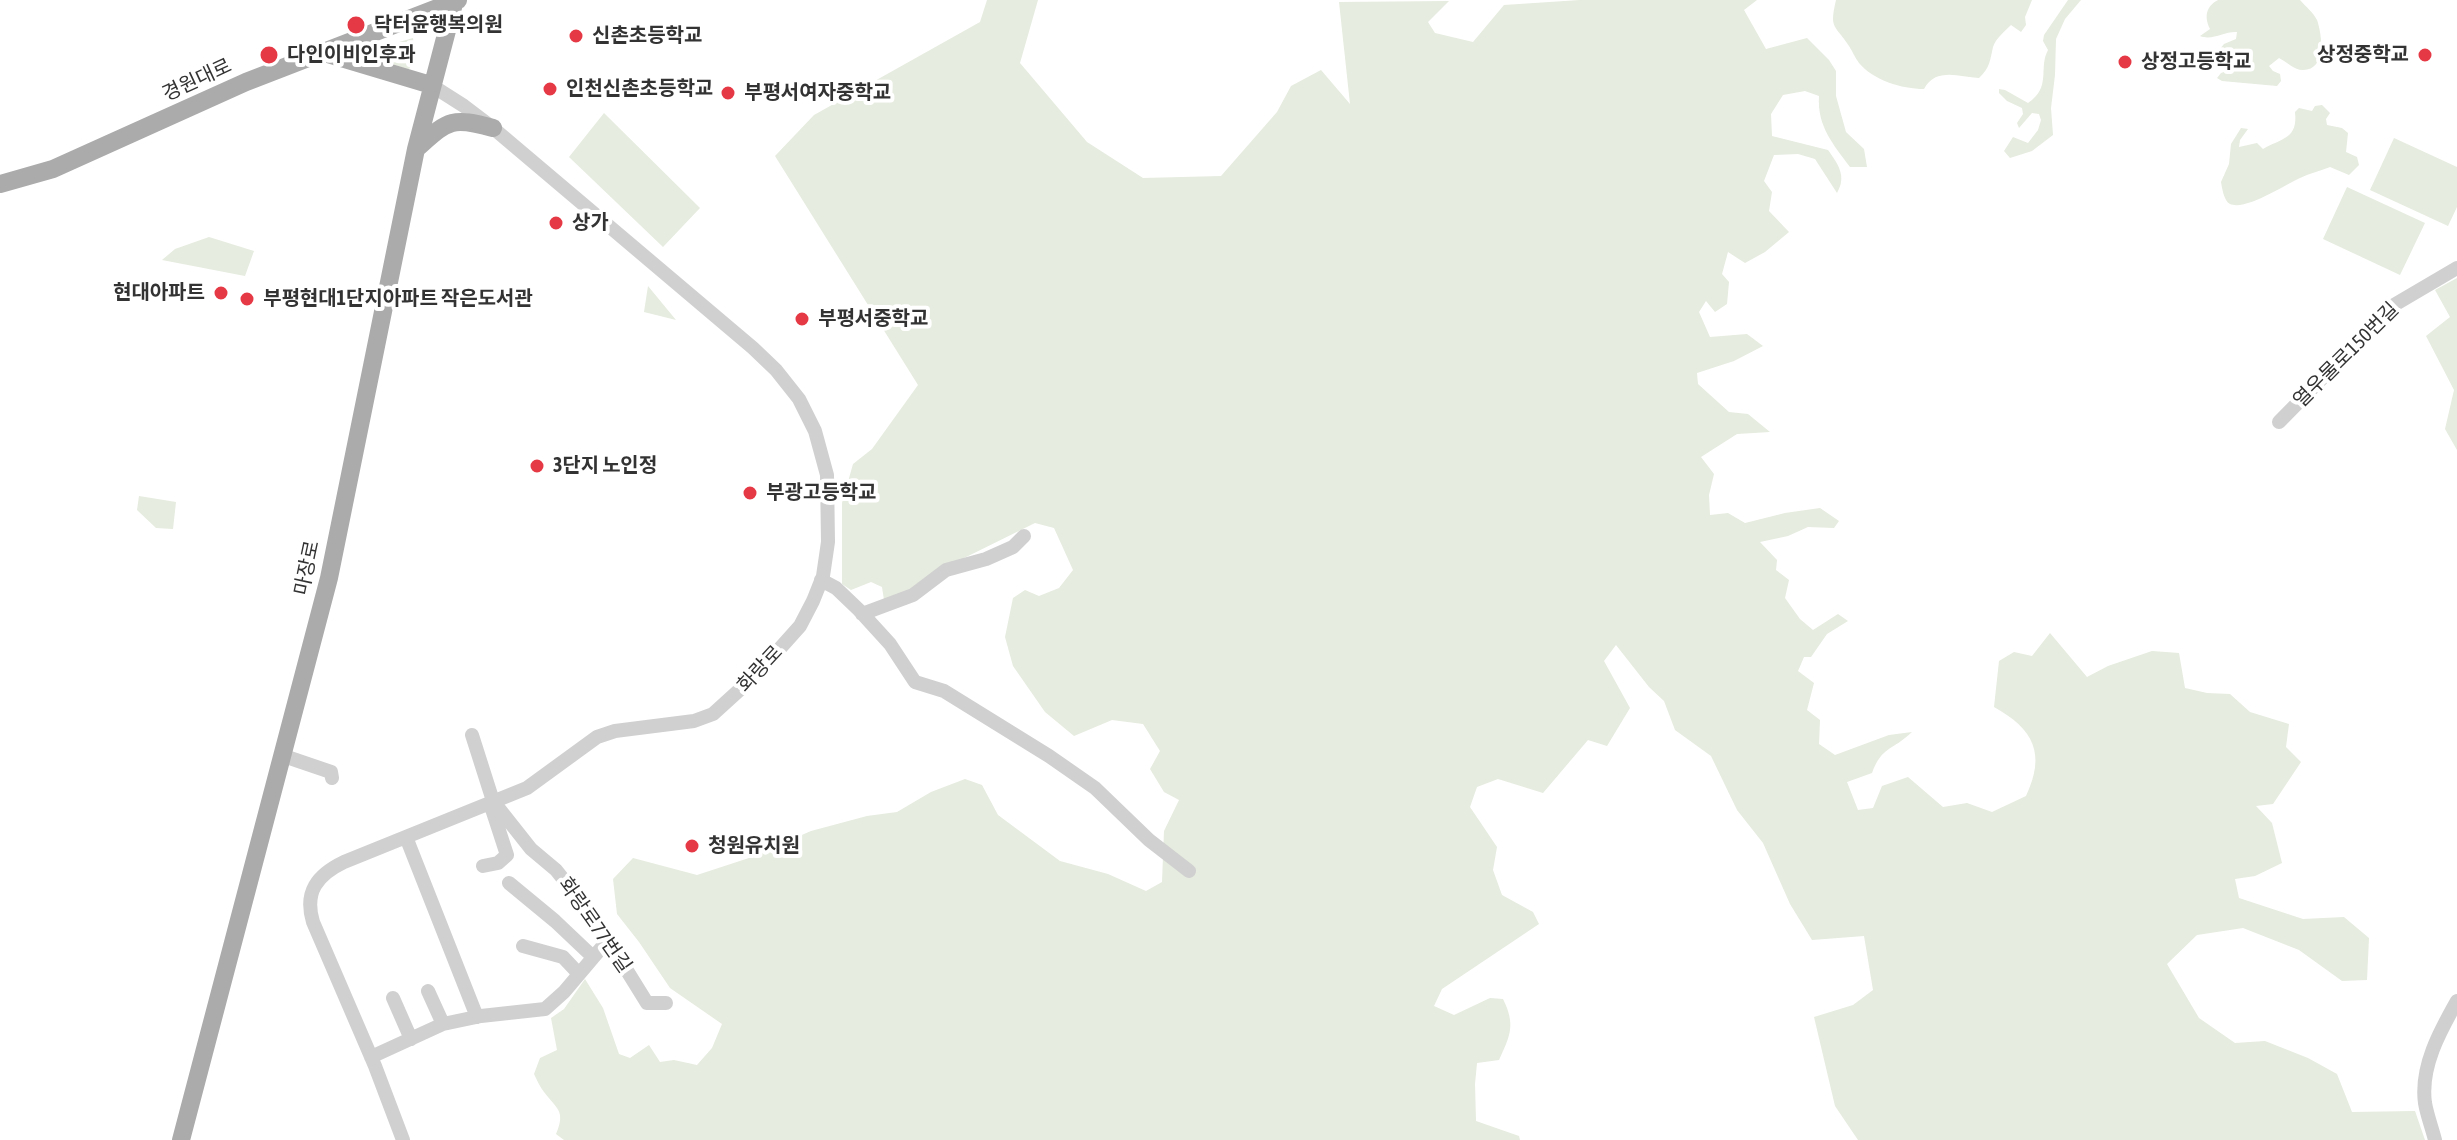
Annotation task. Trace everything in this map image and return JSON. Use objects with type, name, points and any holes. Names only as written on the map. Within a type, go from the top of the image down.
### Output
[{"type":"main road","points":[[400,23],[419,0]]},
{"type":"main road","name":"경원대로","points":[[0,184],[53,169],[246,82],[456,1]]},
{"type":"main road","name":"마장로","points":[[181,1140],[329,578],[416,149],[456,1]]},
{"type":"main road","points":[[324,53],[431,85]]},
{"type":"main road","points":[[416,149],[440,128],[452,122],[464,120],[493,128]]},
{"type":"street","name":"화랑로","points":[[403,1140],[313,922],[309,909],[310,897],[319,880],[333,867],[527,788],[597,737],[615,731],[694,721],[713,714],[757,674],[800,626],[821,580],[828,542],[827,475],[815,431],[799,399],[776,370],[493,128],[431,85]]},
{"type":"street","name":"열우물로150번길","points":[[2279,422],[2394,305],[2457,268]]},
{"type":"street","points":[[862,614],[913,595],[946,570],[986,559],[1013,547],[1024,536]]},
{"type":"street","points":[[821,580],[836,588],[890,644],[915,682],[944,691],[1061,764],[1095,788],[1149,840],[1189,871]]},
{"type":"street","points":[[472,735],[507,855],[498,863],[483,866]]},
{"type":"street","points":[[284,756],[331,772],[332,778]]},
{"type":"street","name":"화랑로77번길","points":[[493,801],[531,849],[556,870],[595,919],[647,1003],[666,1003]]},
{"type":"street","points":[[406,837],[477,1017]]},
{"type":"street","points":[[509,883],[593,957]]},
{"type":"street","points":[[371,1057],[443,1024],[545,1009],[564,992],[608,940]]},
{"type":"street","points":[[523,946],[563,957],[579,974]]},
{"type":"street","points":[[428,991],[443,1024]]},
{"type":"street","points":[[393,998],[411,1039]]},
{"type":"street","points":[[2435,1140],[2424,1101],[2428,1064],[2442,1027],[2457,1001]]},
{"type":"shaded area","points":[[987,0],[1038,0],[1020,63],[1087,142],[1143,178],[1221,176],[1277,112],[1291,86],[1321,70],[1350,104],[1339,2],[1449,1],[1428,22],[1435,33],[1473,42],[1504,5],[1580,0],[1757,0],[1744,10],[1766,49],[1807,38],[1836,71],[1836,96],[1846,132],[1864,149],[1867,167],[1850,167],[1832,142],[1823,126],[1819,96],[1805,91],[1783,95],[1771,114],[1772,136],[1828,150],[1840,170],[1840,187],[1837,193],[1815,159],[1798,154],[1774,155],[1764,181],[1772,192],[1769,211],[1789,232],[1765,252],[1745,263],[1728,252],[1722,274],[1729,282],[1727,304],[1715,312],[1706,301],[1699,312],[1710,337],[1747,334],[1763,346],[1734,361],[1697,373],[1698,384],[1729,412],[1748,414],[1770,432],[1737,434],[1701,457],[1714,474],[1709,495],[1710,515],[1728,513],[1745,523],[1820,508],[1839,521],[1834,528],[1808,527],[1788,536],[1760,542],[1777,560],[1776,570],[1789,580],[1785,598],[1800,619],[1813,630],[1838,614],[1848,621],[1827,634],[1811,657],[1804,657],[1798,671],[1814,683],[1807,710],[1820,720],[1819,744],[1835,755],[1889,735],[1912,732],[1884,753],[1872,773],[1847,782],[1858,810],[1873,808],[1882,786],[1908,777],[1943,807],[1967,803],[1992,812],[2026,796],[2032,781],[2035,755],[2027,734],[2019,724],[1994,707],[1999,661],[2014,652],[2032,656],[2050,633],[2087,677],[2108,666],[2152,651],[2179,653],[2185,688],[2230,694],[2250,712],[2289,724],[2286,747],[2301,762],[2273,804],[2256,806],[2272,823],[2282,863],[2255,876],[2235,879],[2239,898],[2303,919],[2344,917],[2369,938],[2367,980],[2342,981],[2299,950],[2243,928],[2197,935],[2167,964],[2199,1018],[2235,1043],[2265,1041],[2308,1058],[2337,1074],[2352,1112],[2415,1111],[2425,1140],[1858,1140],[1835,1106],[1814,1017],[1853,1005],[1873,990],[1864,936],[1812,940],[1790,904],[1763,843],[1737,810],[1711,756],[1675,730],[1664,701],[1616,645],[1604,661],[1630,708],[1607,746],[1588,740],[1543,793],[1498,779],[1477,787],[1470,807],[1497,847],[1493,870],[1502,895],[1533,912],[1539,924],[1442,989],[1434,1006],[1454,1015],[1490,998],[1503,999],[1509,1016],[1509,1037],[1499,1060],[1477,1063],[1476,1121],[1519,1136],[1520,1140],[564,1140],[556,1134],[559,1111],[534,1074],[540,1058],[557,1050],[551,1018],[564,1009],[585,979],[603,1008],[619,1054],[630,1058],[649,1045],[660,1062],[674,1060],[697,1065],[712,1048],[722,1024],[670,988],[617,914],[613,879],[633,858],[697,875],[749,858],[811,831],[867,816],[897,812],[931,792],[965,779],[982,785],[998,815],[1060,861],[1108,874],[1146,891],[1162,882],[1164,831],[1179,800],[1164,792],[1150,769],[1160,751],[1143,724],[1112,720],[1074,736],[1045,712],[1013,666],[1005,637],[1013,598],[1025,590],[1039,596],[1059,588],[1073,570],[1054,528],[1035,523],[956,562],[915,587],[884,600],[882,587],[871,582],[851,590],[842,584],[842,503],[853,464],[872,449],[918,385],[775,156],[814,115],[980,22]]},
{"type":"shaded area","points":[[1836,0],[2032,0],[2025,17],[2026,25],[2021,32],[2011,25],[2001,35],[1979,78],[1941,76],[1929,82],[1924,89],[1888,82],[1865,69],[1833,22]]},
{"type":"shaded area","points":[[2068,0],[2081,0],[2065,19],[2056,39],[2051,108],[2053,135],[2032,151],[2010,158],[2004,151],[2013,137],[2028,143],[2041,120],[2039,114],[2032,113],[2019,128],[2017,123],[2023,114],[2022,108],[2007,101],[1999,89],[2028,103],[2035,97],[2042,84],[2048,50],[2043,41],[2044,35]]},
{"type":"shaded area","points":[[2218,0],[2300,0],[2314,14],[2319,26],[2321,50],[2316,64],[2300,70],[2279,58],[2269,66],[2280,74],[2281,81],[2277,86],[2217,78],[2221,73],[2235,68],[2237,62],[2236,49],[2230,49],[2224,61],[2218,60],[2215,55],[2224,44],[2236,39],[2237,32],[2200,36],[2210,29],[2207,12]]},
{"type":"shaded area","points":[[413,38],[415,51],[409,70],[361,53]]},
{"type":"shaded area","points":[[2322,105],[2330,113],[2326,119],[2327,125],[2342,128],[2348,133],[2346,152],[2357,157],[2359,165],[2349,175],[2330,167],[2246,204],[2230,204],[2221,182],[2229,164],[2231,144],[2241,128],[2248,129],[2239,147],[2257,143],[2263,149],[2291,133],[2295,112],[2299,108],[2312,111],[2315,106]]},
{"type":"shaded area","points":[[604,113],[700,208],[663,247],[569,157]]},
{"type":"shaded area","points":[[2394,138],[2457,167],[2457,207],[2448,226],[2370,190]]},
{"type":"shaded area","points":[[2347,187],[2425,223],[2400,275],[2323,239]]},
{"type":"shaded area","points":[[209,237],[254,251],[245,276],[162,260],[175,249]]},
{"type":"shaded area","points":[[2457,278],[2457,450],[2445,429],[2454,390],[2426,336],[2450,317],[2435,290]]},
{"type":"shaded area","points":[[648,286],[676,320],[644,312]]},
{"type":"shaded area","points":[[139,496],[176,502],[173,529],[156,528],[137,510]]},
{"type":"place","name":"닥터윤행복의원","points":[[356,25]]},
{"type":"place","name":"신촌초등학교","points":[[576,36]]},
{"type":"place","name":"다인이비인후과","points":[[269,55]]},
{"type":"place","name":"상정중학교","points":[[2425,55]]},
{"type":"place","name":"상정고등학교","points":[[2125,62]]},
{"type":"place","name":"인천신촌초등학교","points":[[550,89]]},
{"type":"place","name":"부평서여자중학교","points":[[728,93]]},
{"type":"place","name":"상가","points":[[556,223]]},
{"type":"place","name":"현대아파트","points":[[221,293]]},
{"type":"place","name":"부평현대1단지아파트 작은도서관","points":[[247,299]]},
{"type":"place","name":"부평서중학교","points":[[802,319]]},
{"type":"place","name":"3단지 노인정","points":[[537,466]]},
{"type":"place","name":"부광고등학교","points":[[750,493]]},
{"type":"place","name":"청원유치원","points":[[692,846]]}]
